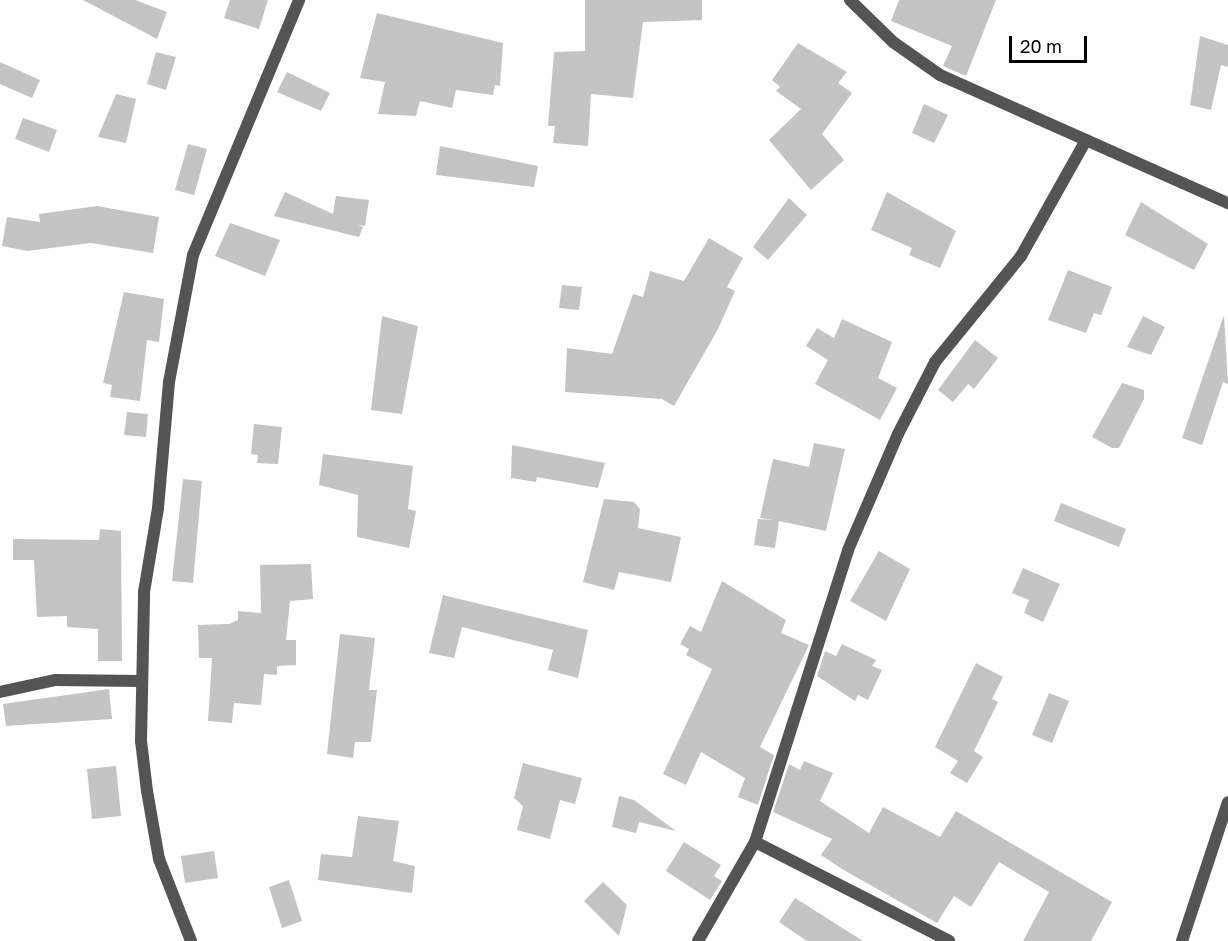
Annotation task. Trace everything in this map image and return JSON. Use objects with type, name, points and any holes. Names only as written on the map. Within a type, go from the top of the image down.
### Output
[{"type":"street","points":[[191,941],[159,859],[141,741],[140,681],[144,592],[158,508],[169,382],[193,255],[299,0]]},
{"type":"street","points":[[850,0],[893,42],[940,75],[1228,203]]},
{"type":"street","points":[[698,941],[755,842],[848,550],[898,434],[935,362],[1021,256],[1086,140]]},
{"type":"street","points":[[0,692],[55,680],[140,681]]},
{"type":"street","points":[[1182,941],[1228,802]]},
{"type":"street","points":[[755,842],[949,941]]},
{"type":"building","points":[[83,0],[135,0],[167,12],[157,39]]},
{"type":"building","points":[[230,0],[268,0],[259,29],[224,18]]},
{"type":"building","points":[[585,0],[702,0],[702,20],[643,22],[633,98],[591,94],[588,146],[553,143],[555,126],[548,126],[554,52],[585,51]]},
{"type":"building","points":[[899,0],[996,0],[966,76],[943,66],[952,46],[891,21]]},
{"type":"building","points":[[377,13],[503,43],[500,86],[495,85],[493,95],[456,90],[452,108],[420,101],[416,116],[378,114],[385,82],[360,78]]},
{"type":"building","points":[[1200,36],[1228,45],[1228,67],[1221,65],[1211,110],[1190,105]]},
{"type":"building","points":[[798,43],[847,72],[838,83],[852,93],[822,134],[844,160],[811,190],[769,140],[801,109],[776,91],[780,87],[772,80]]},
{"type":"building","points":[[156,52],[176,57],[166,90],[147,84]]},
{"type":"building","points":[[0,62],[40,80],[32,98],[0,84]]},
{"type":"building","points":[[287,72],[330,93],[321,111],[277,92]]},
{"type":"building","points":[[116,94],[136,99],[126,143],[98,137]]},
{"type":"building","points":[[924,104],[948,115],[934,143],[912,133]]},
{"type":"building","points":[[23,118],[57,130],[49,152],[15,139]]},
{"type":"building","points":[[188,144],[207,149],[194,195],[175,190]]},
{"type":"building","points":[[440,146],[538,166],[534,187],[436,175]]},
{"type":"building","points":[[285,192],[333,214],[336,196],[369,200],[365,226],[358,225],[363,227],[359,237],[274,216]]},
{"type":"building","points":[[887,192],[956,231],[940,268],[909,255],[912,248],[871,230]]},
{"type":"building","points":[[789,198],[807,215],[768,260],[753,247]]},
{"type":"building","points":[[1141,202],[1208,244],[1194,270],[1125,235]]},
{"type":"building","points":[[97,206],[159,217],[153,253],[91,243],[27,251],[2,246],[7,217],[40,222],[39,214]]},
{"type":"building","points":[[230,223],[280,240],[265,276],[215,256]]},
{"type":"building","points":[[709,238],[743,258],[727,287],[735,291],[718,329],[674,406],[662,399],[565,392],[567,348],[612,354],[633,294],[643,297],[650,271],[684,281]]},
{"type":"building","points":[[1068,270],[1112,287],[1101,315],[1094,313],[1086,333],[1048,320]]},
{"type":"building","points":[[562,285],[582,287],[579,310],[559,308]]},
{"type":"building","points":[[124,292],[164,299],[159,342],[147,340],[140,401],[110,397],[112,385],[103,383]]},
{"type":"building","points":[[1224,315],[1228,384],[1223,382],[1202,445],[1182,438]]},
{"type":"building","points":[[382,316],[418,326],[402,414],[371,410]]},
{"type":"building","points":[[1143,316],[1165,327],[1151,355],[1127,347]]},
{"type":"building","points":[[842,319],[892,342],[878,378],[897,388],[880,420],[815,384],[828,360],[806,346],[817,328],[834,338]]},
{"type":"building","points":[[975,340],[998,358],[974,389],[968,384],[953,402],[938,390]]},
{"type":"building","points":[[1122,383],[1144,390],[1144,399],[1119,448],[1112,448],[1092,437]]},
{"type":"building","points":[[127,412],[148,414],[146,437],[124,435]]},
{"type":"building","points":[[254,424],[282,427],[278,464],[257,463],[258,455],[251,454]]},
{"type":"building","points":[[814,443],[845,449],[826,531],[779,521],[775,548],[754,545],[758,519],[774,520],[760,518],[773,459],[809,467]]},
{"type":"building","points":[[512,445],[605,463],[598,488],[537,477],[536,482],[511,478]]},
{"type":"building","points":[[323,454],[413,466],[408,509],[416,511],[409,548],[357,537],[358,495],[319,485]]},
{"type":"building","points":[[183,479],[202,481],[193,583],[172,581]]},
{"type":"building","points":[[604,499],[634,502],[640,509],[638,528],[681,537],[671,582],[619,572],[614,590],[583,582]]},
{"type":"building","points":[[1061,503],[1126,529],[1119,547],[1054,521]]},
{"type":"building","points":[[100,529],[121,531],[122,661],[98,661],[98,629],[67,627],[67,616],[37,617],[34,560],[13,560],[13,539],[99,540]]},
{"type":"building","points":[[879,551],[910,569],[886,621],[850,601]]},
{"type":"building","points":[[311,564],[313,599],[290,601],[286,640],[296,640],[296,665],[277,666],[277,675],[264,674],[261,705],[234,703],[232,723],[208,721],[212,658],[199,658],[198,625],[229,624],[238,620],[238,611],[261,613],[260,565]]},
{"type":"building","points":[[1023,568],[1060,584],[1043,622],[1024,613],[1029,600],[1012,593]]},
{"type":"building","points":[[722,581],[786,620],[781,633],[809,645],[760,747],[774,755],[758,805],[738,797],[745,778],[701,752],[686,785],[663,774],[712,669],[686,655],[689,649],[680,644],[690,626],[701,632]]},
{"type":"building","points":[[443,595],[588,630],[578,678],[548,670],[553,650],[462,627],[454,658],[429,653]]},
{"type":"building","points":[[340,634],[375,638],[369,690],[377,690],[371,742],[355,742],[353,758],[327,754]]},
{"type":"building","points":[[842,644],[876,660],[872,666],[882,670],[868,700],[858,695],[855,701],[817,676],[825,651],[836,656]]},
{"type":"building","points":[[976,663],[1003,677],[992,699],[998,702],[974,751],[983,757],[967,783],[950,773],[958,761],[935,747]]},
{"type":"building","points":[[109,689],[112,719],[6,726],[3,704]]},
{"type":"building","points":[[1049,693],[1069,701],[1052,743],[1032,735]]},
{"type":"building","points":[[804,761],[833,773],[820,801],[869,833],[883,807],[940,837],[956,811],[1112,902],[1091,941],[1023,941],[1049,892],[999,862],[971,907],[954,896],[937,923],[842,869],[821,855],[832,839],[773,812],[789,764],[800,770]]},
{"type":"building","points":[[523,763],[582,778],[575,804],[560,800],[550,839],[517,830],[523,806],[514,798]]},
{"type":"building","points":[[116,766],[121,816],[92,819],[87,769]]},
{"type":"building","points":[[619,796],[634,800],[676,831],[639,822],[636,833],[612,827]]},
{"type":"building","points":[[358,816],[399,821],[393,861],[415,866],[412,893],[318,880],[321,854],[352,857]]},
{"type":"building","points":[[684,842],[721,865],[714,876],[722,881],[710,900],[666,871]]},
{"type":"building","points":[[214,851],[218,878],[185,883],[181,856]]},
{"type":"building","points":[[289,880],[302,921],[282,928],[269,887]]},
{"type":"building","points":[[603,882],[627,905],[619,936],[584,901]]},
{"type":"building","points":[[795,898],[863,941],[807,941],[779,922]]}]
